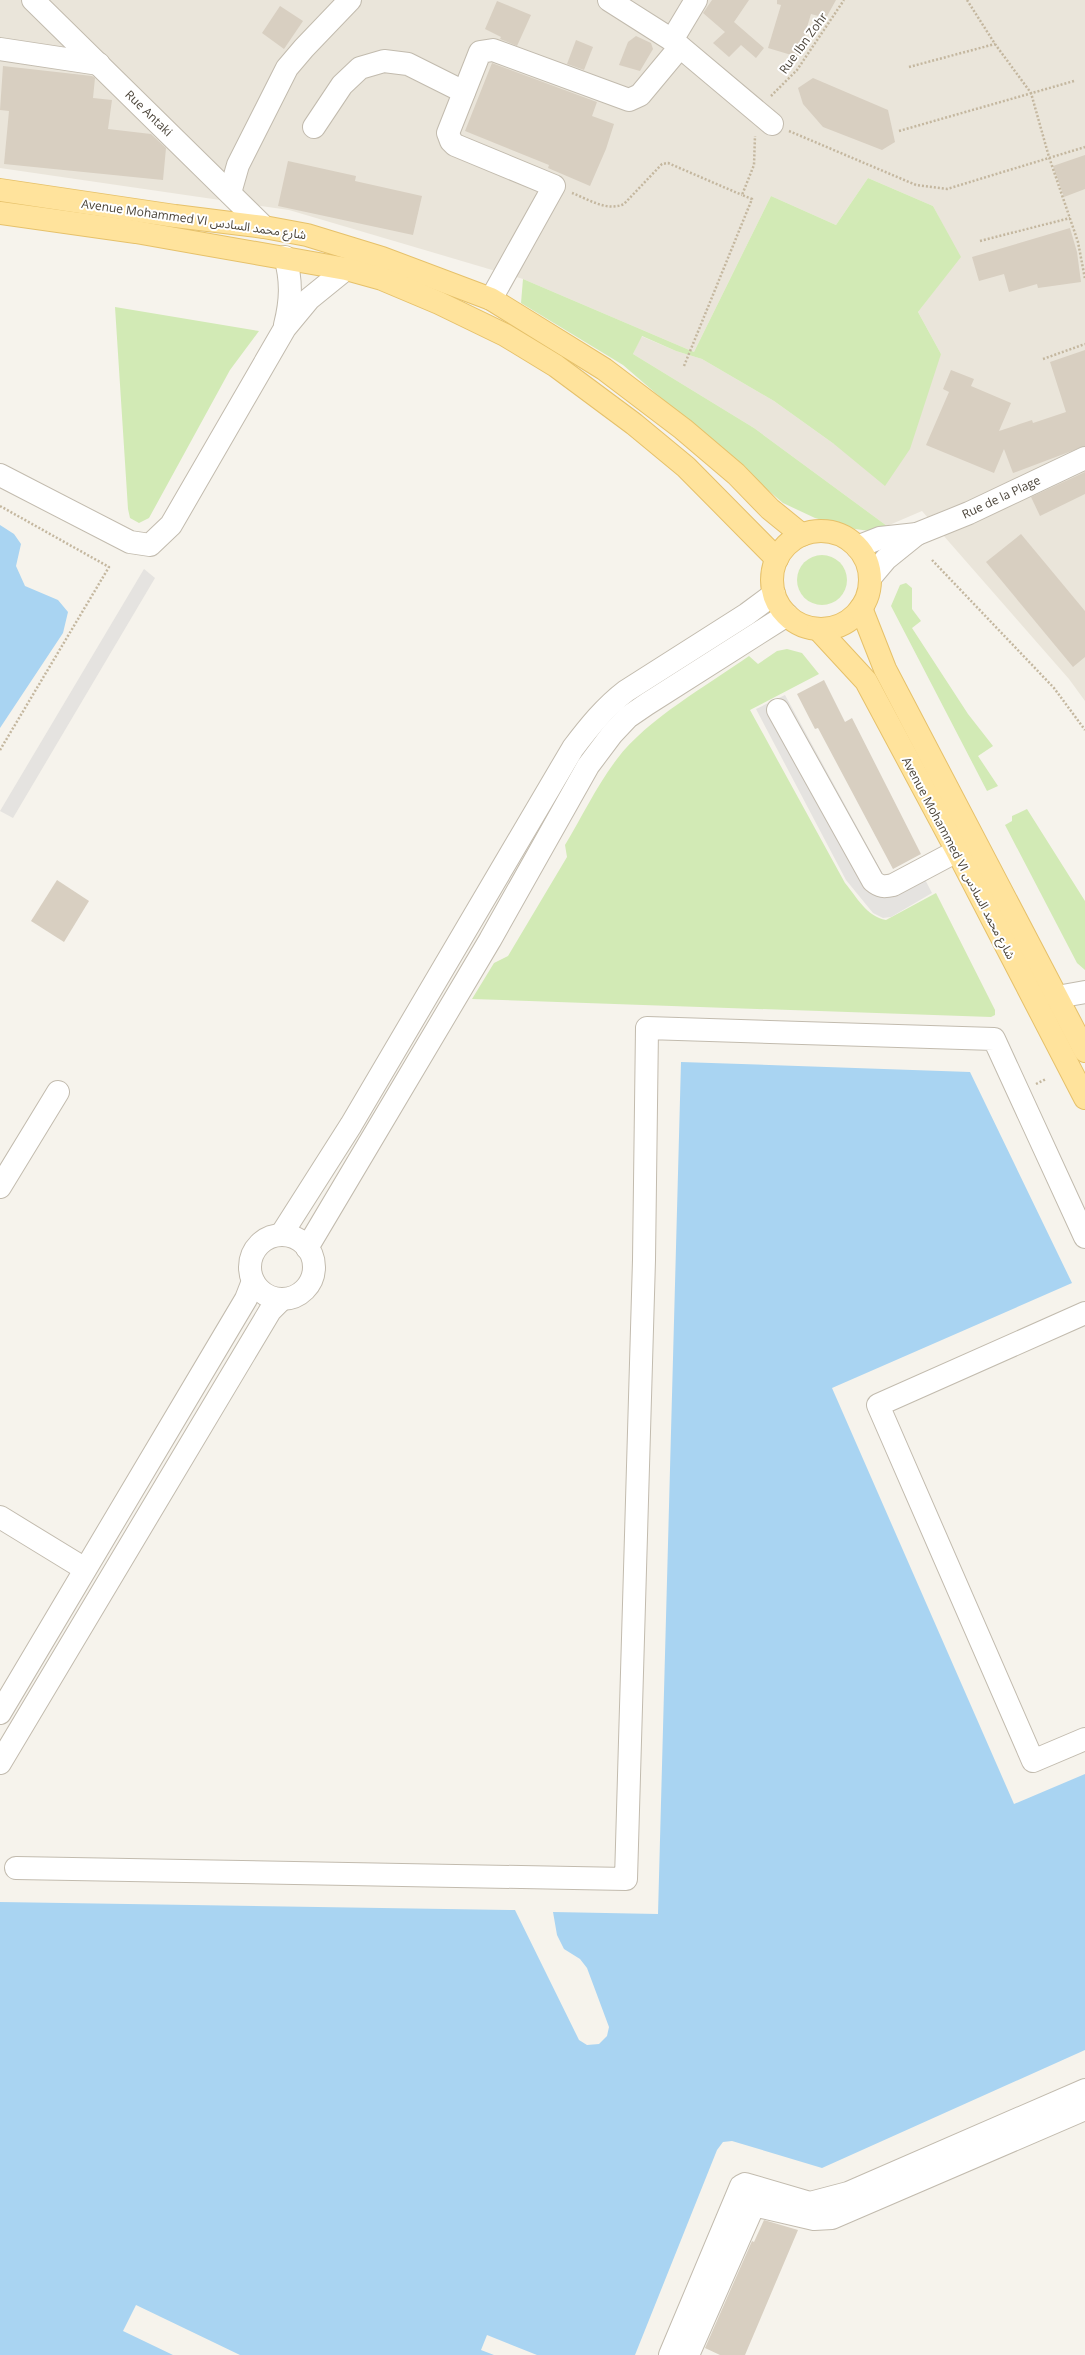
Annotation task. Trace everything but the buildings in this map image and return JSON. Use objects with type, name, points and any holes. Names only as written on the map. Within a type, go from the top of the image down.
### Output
[{"type":"main road","name":"Avenue Mohammed VI شارع محمد السادس","points":[[0,190],[176,216],[264,227],[334,242],[382,258],[490,299],[604,369],[683,429],[736,474],[770,509],[802,535]]},
{"type":"main road","name":"Avenue Mohammed VI شارع محمد السادس","points":[[0,213],[136,232],[285,257],[382,279],[439,303],[505,335],[556,366],[634,424],[686,467],[777,559]]},
{"type":"main road","points":[[822,531],[832,532],[850,540],[857,547],[866,561],[870,578],[869,589],[861,608],[854,616],[838,626],[818,629],[801,625],[787,615],[774,594],[772,576],[777,559],[787,544],[802,535],[822,531]]},
{"type":"main road","name":"Avenue Mohammed VI شارع محمد السادس","points":[[861,608],[885,669],[1084,1046]]},
{"type":"main road","name":"Avenue Mohammed VI شارع محمد السادس","points":[[818,629],[866,681],[957,851],[1085,1098]]},
{"type":"street","points":[[230,193],[238,165],[287,68],[350,0]]},
{"type":"street","points":[[609,0],[676,43],[765,117]]},
{"type":"street","points":[[490,299],[554,186],[455,145],[451,141],[448,133],[480,52],[488,50],[622,98],[635,98],[676,43],[696,0]]},
{"type":"street","name":"Rue Antaki","points":[[40,3],[99,64],[264,227]]},
{"type":"street","points":[[0,49],[99,64]]},
{"type":"street","points":[[314,127],[342,85],[360,68],[384,61],[408,64],[464,92]]},
{"type":"street","points":[[285,257],[291,277],[291,295],[285,328]]},
{"type":"street","points":[[0,476],[130,542],[150,545],[171,524],[285,328],[309,299],[346,270]]},
{"type":"street","name":"Rue de la Plage","points":[[917,534],[968,513],[1085,458]]},
{"type":"street","points":[[857,547],[880,538],[917,534]]},
{"type":"street","points":[[870,578],[886,559],[917,534]]},
{"type":"street","points":[[281,1235],[351,1125],[573,748],[587,729],[611,702],[626,691],[747,614],[774,594]]},
{"type":"street","points":[[307,1248],[490,940],[588,766],[599,750],[628,717],[646,704],[787,615]]},
{"type":"street","points":[[778,710],[873,881],[878,885],[882,887],[893,885],[957,851]]},
{"type":"street","points":[[1057,997],[1085,992]]},
{"type":"street","points":[[16,1868],[626,1879],[644,1260],[648,1028],[994,1039],[1085,1237]]},
{"type":"street","points":[[0,1187],[58,1092]]},
{"type":"street","points":[[0,1713],[246,1299],[253,1281],[250,1263],[253,1254],[264,1240],[281,1235],[299,1240],[307,1248],[313,1262],[311,1280],[299,1294],[282,1299],[270,1311],[0,1763]]},
{"type":"street","points":[[253,1281],[265,1294],[282,1299]]},
{"type":"street","points":[[1085,1314],[878,1405],[1032,1761],[1085,1739]]},
{"type":"street","points":[[0,1517],[85,1569]]},
{"type":"street","points":[[750,2196],[810,2203],[831,2199],[1085,2090]]},
{"type":"street","points":[[750,2196],[814,2219],[832,2218],[1085,2110]]},
{"type":"street","points":[[670,2355],[750,2196]]},
{"type":"street","points":[[688,2355],[750,2196]]},
{"type":"path","name":"Rue Ibn Zohr","points":[[765,117],[844,0]]},
{"type":"path","points":[[967,0],[995,44],[1031,93],[1049,157],[1078,242],[1085,279]]},
{"type":"path","points":[[909,67],[995,44]]},
{"type":"path","points":[[899,131],[1074,81]]},
{"type":"path","points":[[742,195],[754,165],[765,117],[916,185],[930,188],[946,189],[1085,147]]},
{"type":"path","points":[[554,186],[607,207],[617,207],[624,204],[662,164],[668,163],[752,199],[684,366]]},
{"type":"path","points":[[980,241],[1070,218]]},
{"type":"path","points":[[1043,359],[1085,344]]},
{"type":"path","points":[[0,506],[109,567],[0,750]]},
{"type":"path","points":[[932,560],[1054,688],[1085,730]]},
{"type":"shaded area","points":[[0,0],[1085,0],[1085,701],[1069,679],[922,511],[887,526],[754,428],[633,354],[641,336],[676,351],[702,359],[774,401],[834,444],[941,354],[918,312],[960,257],[933,206],[868,178],[836,225],[771,196],[694,352],[523,279],[289,210],[0,168]]},
{"type":"shaded area","points":[[144,569],[155,578],[13,818],[0,811]]},
{"type":"shaded area","points":[[785,695],[885,878],[916,862],[932,893],[891,917],[883,918],[873,913],[846,880],[756,709]]},
{"type":"green space","points":[[868,178],[933,206],[961,257],[918,312],[941,354],[910,449],[885,486],[834,444],[774,401],[702,359],[676,351],[642,336],[633,354],[754,428],[887,526],[870,531],[855,529],[815,518],[783,503],[623,365],[521,303],[523,279],[694,352],[771,196],[836,225]]},
{"type":"green space","points":[[115,307],[259,331],[230,370],[149,518],[139,523],[130,518],[128,509]]},
{"type":"green space","points":[[822,555],[832,557],[840,562],[845,570],[847,580],[845,590],[840,598],[832,603],[822,605],[812,603],[804,598],[799,590],[797,580],[799,570],[804,562],[812,557]]},
{"type":"green space","points":[[906,583],[912,588],[912,609],[921,621],[912,628],[968,714],[993,746],[978,756],[998,786],[987,791],[891,606],[900,585]]},
{"type":"green space","points":[[787,649],[802,653],[819,674],[750,710],[845,883],[858,900],[873,915],[886,920],[936,893],[995,1010],[995,1015],[991,1017],[472,999],[494,963],[508,956],[567,857],[565,845],[590,801],[617,759],[630,744],[661,716],[749,656],[758,664],[777,651]]},
{"type":"green space","points":[[1027,809],[1085,901],[1085,970],[1077,963],[1005,825],[1012,821],[1012,816]]},
{"type":"water","points":[[0,525],[14,534],[21,544],[16,566],[25,586],[58,600],[68,612],[63,633],[0,728]]},
{"type":"water","points":[[681,1062],[970,1072],[1072,1283],[832,1388],[1014,1804],[1085,1774],[1085,2050],[822,2168],[732,2141],[723,2142],[717,2150],[635,2355],[537,2355],[487,2335],[481,2350],[494,2355],[240,2355],[136,2305],[123,2331],[173,2355],[0,2355],[0,1902],[515,1910],[579,2040],[587,2045],[599,2044],[607,2036],[609,2027],[587,1968],[580,1959],[564,1949],[557,1935],[553,1912],[658,1914]]}]
